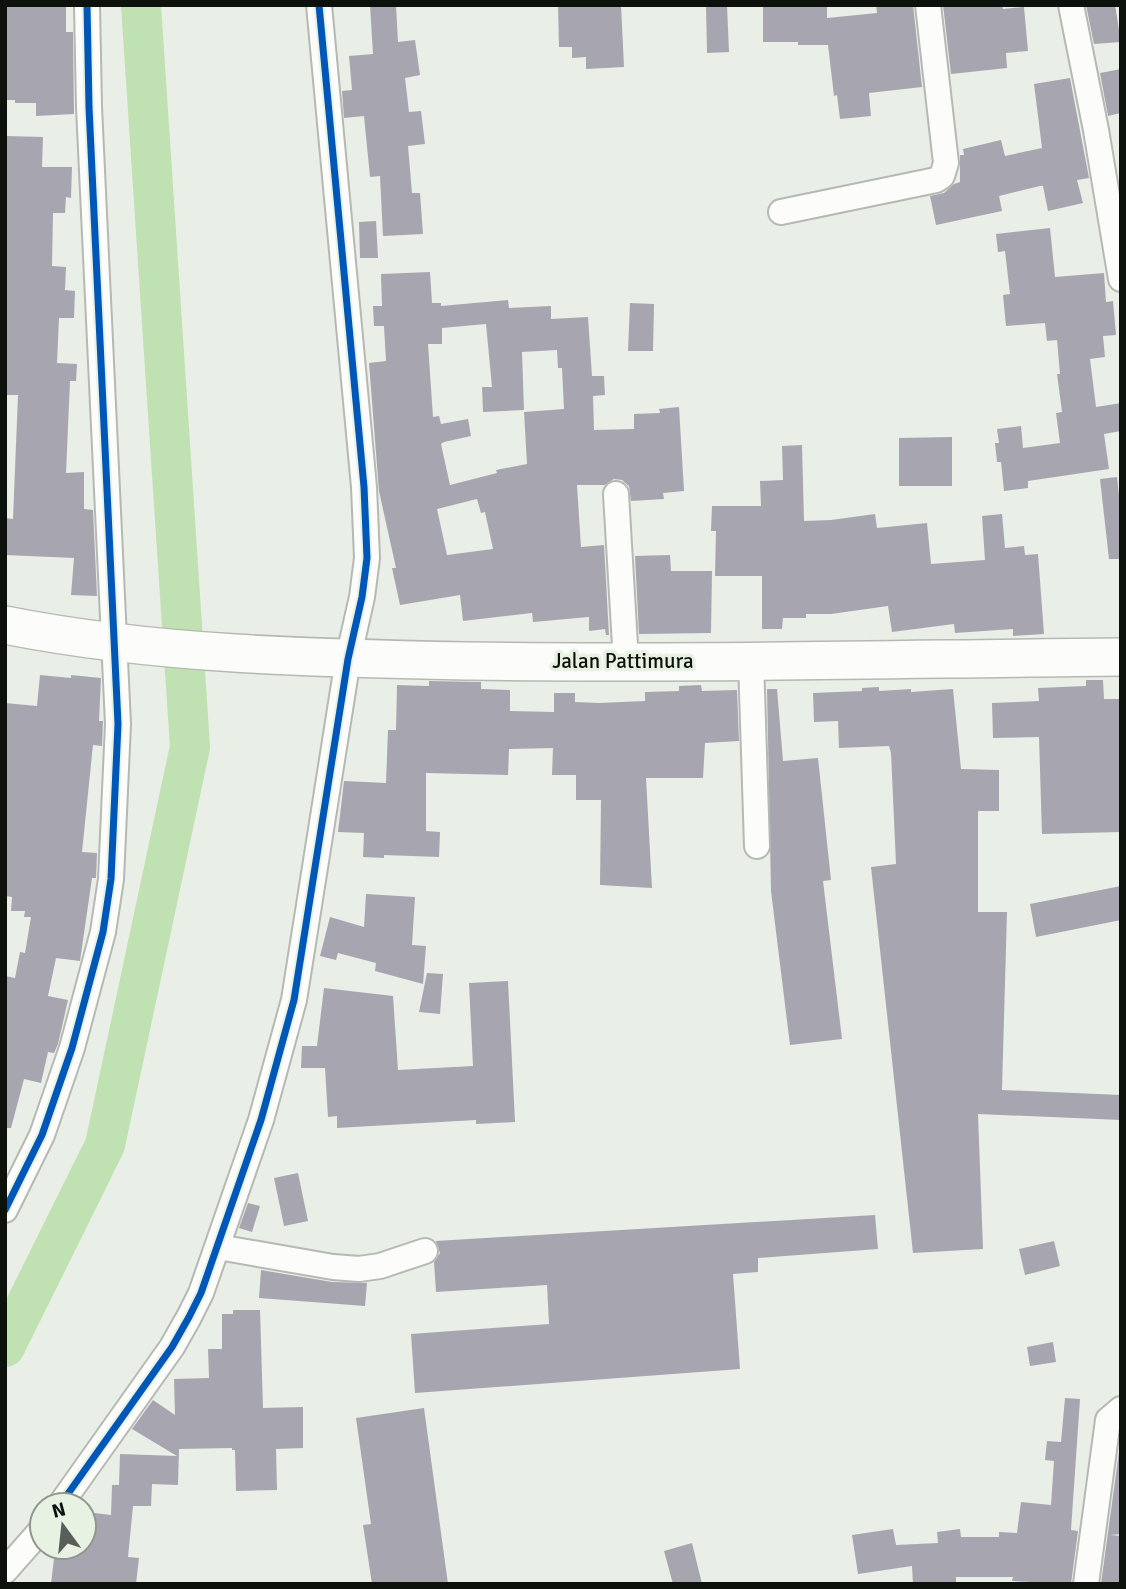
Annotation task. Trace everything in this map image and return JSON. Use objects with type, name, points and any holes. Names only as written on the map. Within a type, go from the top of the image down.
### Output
[{"type":"highway","name":"Jalan Pattimura","points":[[5,625],[120,643],[348,659],[626,662],[1121,657]]},
{"type":"street","points":[[5,1210],[42,1135],[72,1048],[103,932],[111,879],[116,804],[120,643],[89,107],[87,5]]},
{"type":"street","points":[[70,1491],[172,1347],[201,1293],[261,1120],[294,1000],[348,659],[362,597],[367,558],[367,523],[318,5]]},
{"type":"street","points":[[781,212],[936,180],[943,176],[946,163],[928,5]]},
{"type":"street","points":[[1071,5],[1096,130],[1121,279]]},
{"type":"street","points":[[616,494],[626,662]]},
{"type":"street","points":[[751,661],[757,846]]},
{"type":"street","points":[[218,1247],[359,1269],[380,1266],[425,1251]]},
{"type":"street","points":[[1086,1584],[1108,1420],[1121,1409]]},
{"type":"street","points":[[5,1571],[28,1545]]},
{"type":"building","points":[[66,5],[66,32],[73,32],[74,114],[36,116],[36,103],[5,100],[5,6]]},
{"type":"building","points":[[370,5],[396,5],[398,42],[415,40],[420,75],[405,78],[409,112],[421,111],[425,144],[408,146],[412,193],[420,193],[423,234],[383,236],[380,176],[370,177],[364,116],[344,118],[342,91],[352,90],[349,56],[373,54]]},
{"type":"building","points":[[558,5],[621,5],[624,67],[586,69],[586,57],[572,58],[572,47],[559,47]]},
{"type":"building","points":[[706,5],[727,5],[729,52],[707,53]]},
{"type":"building","points":[[763,5],[827,5],[827,18],[877,13],[876,5],[913,5],[922,87],[869,93],[871,116],[840,119],[837,95],[834,96],[828,45],[763,42]]},
{"type":"building","points":[[943,5],[1002,5],[1003,9],[1024,7],[1028,51],[1006,53],[1007,68],[951,74]]},
{"type":"building","points":[[1086,5],[1115,5],[1121,42],[1094,44]]},
{"type":"building","points":[[1121,69],[1121,113],[1108,116],[1100,73]]},
{"type":"building","points":[[1070,78],[1089,178],[1077,180],[1083,203],[1048,211],[1043,186],[1040,186],[999,196],[1002,211],[936,225],[930,196],[944,193],[960,182],[960,155],[964,155],[963,149],[1001,140],[1005,156],[1042,148],[1034,84]]},
{"type":"building","points":[[5,136],[43,137],[42,167],[72,167],[71,198],[66,197],[65,213],[53,213],[52,266],[66,267],[65,290],[75,291],[74,318],[59,318],[57,363],[77,364],[76,381],[70,381],[66,473],[84,472],[84,509],[93,510],[97,596],[71,595],[74,558],[5,555],[5,518],[13,519],[18,395],[5,395]]},
{"type":"building","points":[[376,221],[378,258],[360,258],[359,222]]},
{"type":"building","points":[[1050,228],[1055,277],[1104,273],[1106,302],[1113,301],[1116,335],[1103,336],[1105,357],[1090,359],[1096,407],[1121,403],[1121,431],[1104,434],[1109,469],[1028,481],[1028,488],[1004,491],[1001,462],[997,462],[997,429],[1021,426],[1023,448],[1060,443],[1056,413],[1062,412],[1057,374],[1060,374],[1057,340],[1047,341],[1045,323],[1006,326],[1003,295],[1010,294],[1005,251],[998,252],[996,234]]},
{"type":"building","points":[[430,272],[432,303],[441,303],[441,306],[508,300],[509,308],[551,306],[551,319],[588,317],[592,376],[604,376],[605,395],[593,396],[594,430],[634,429],[634,414],[660,413],[659,409],[679,407],[684,491],[663,493],[664,499],[631,501],[629,486],[622,480],[614,479],[605,485],[577,485],[581,547],[604,545],[609,635],[606,635],[605,629],[589,631],[589,617],[533,622],[532,613],[463,621],[460,595],[400,605],[392,568],[396,568],[379,491],[369,363],[386,361],[384,326],[374,326],[373,306],[382,306],[381,274]],"holes":[[[486,324],[492,387],[482,387],[483,412],[524,410],[522,352],[557,350],[558,368],[562,368],[564,409],[524,412],[527,464],[496,470],[497,473],[450,485],[441,444],[471,436],[468,419],[441,424],[439,416],[433,417],[428,344],[442,344],[442,328]],[[477,499],[481,513],[485,512],[493,549],[447,555],[437,509]]]},
{"type":"building","points":[[630,303],[654,304],[653,351],[628,351]]},
{"type":"building","points":[[952,437],[952,486],[899,486],[899,438]]},
{"type":"building","points":[[802,445],[804,521],[875,514],[877,528],[927,523],[931,564],[985,560],[982,516],[1002,514],[1005,548],[1024,546],[1025,555],[1038,554],[1044,634],[1013,636],[1013,629],[955,633],[954,624],[892,632],[888,606],[831,614],[806,614],[806,618],[783,618],[782,629],[762,629],[762,576],[715,576],[716,531],[711,531],[712,506],[761,506],[760,481],[783,480],[782,446]]},
{"type":"building","points":[[1117,477],[1121,513],[1121,559],[1109,559],[1100,479]]},
{"type":"building","points":[[670,555],[671,571],[712,571],[711,633],[639,634],[635,556]]},
{"type":"building","points":[[40,675],[101,678],[99,721],[103,721],[102,746],[93,745],[82,852],[97,853],[96,878],[92,878],[80,961],[56,958],[48,996],[68,1000],[58,1044],[54,1053],[48,1052],[41,1083],[24,1079],[11,1128],[5,1128],[5,976],[15,978],[20,952],[25,953],[31,917],[24,917],[25,911],[11,911],[12,897],[5,896],[5,703],[37,706]]},
{"type":"building","points":[[1086,680],[1103,680],[1104,699],[1121,699],[1121,832],[1042,834],[1039,737],[993,738],[992,703],[1039,701],[1038,688],[1086,686]]},
{"type":"building","points":[[429,681],[481,682],[481,689],[510,690],[510,711],[554,712],[554,693],[575,693],[575,702],[599,703],[645,701],[645,692],[679,691],[679,686],[701,685],[702,691],[737,690],[739,741],[705,743],[703,778],[646,778],[652,888],[600,885],[601,800],[576,800],[576,775],[552,775],[553,748],[509,749],[508,775],[426,773],[426,831],[440,832],[439,857],[363,857],[364,833],[338,832],[344,781],[386,783],[388,730],[396,730],[397,685],[429,686]]},
{"type":"building","points":[[879,687],[879,691],[911,689],[911,692],[953,689],[961,769],[999,770],[999,811],[978,811],[978,912],[1007,912],[1002,1090],[1121,1095],[1121,1120],[978,1114],[983,1249],[913,1253],[871,867],[896,864],[891,753],[889,746],[839,748],[838,721],[814,722],[813,693],[862,691],[862,688]]},
{"type":"building","points":[[767,689],[777,689],[783,761],[818,758],[831,880],[823,881],[842,1039],[790,1045],[771,891]]},
{"type":"building","points":[[1121,886],[1121,920],[1036,937],[1030,904]]},
{"type":"building","points":[[366,894],[415,897],[412,945],[426,946],[423,984],[375,971],[376,963],[338,953],[336,960],[320,956],[330,917],[364,927]]},
{"type":"building","points":[[427,973],[443,974],[440,1014],[419,1012]]},
{"type":"building","points":[[508,981],[515,1122],[476,1124],[476,1120],[337,1128],[337,1116],[328,1117],[325,1068],[301,1068],[302,1046],[317,1046],[324,988],[393,996],[398,1070],[473,1066],[469,983]]},
{"type":"building","points":[[298,1173],[308,1221],[284,1226],[274,1178]]},
{"type":"building","points":[[248,1203],[260,1206],[252,1232],[239,1228]]},
{"type":"building","points":[[875,1215],[878,1249],[758,1258],[758,1272],[733,1274],[740,1369],[415,1393],[411,1334],[549,1324],[547,1285],[436,1292],[434,1262],[440,1253],[436,1241]]},
{"type":"building","points":[[1054,1241],[1060,1266],[1025,1275],[1019,1249]]},
{"type":"building","points":[[261,1270],[332,1282],[367,1283],[365,1306],[259,1298]]},
{"type":"building","points":[[233,1310],[260,1310],[263,1408],[303,1407],[303,1448],[276,1449],[277,1490],[236,1491],[235,1450],[232,1448],[179,1449],[178,1485],[152,1484],[151,1506],[133,1506],[128,1557],[139,1558],[136,1584],[51,1584],[54,1561],[98,1561],[98,1513],[111,1515],[112,1485],[119,1485],[120,1454],[177,1456],[132,1429],[153,1400],[175,1415],[174,1379],[209,1378],[208,1349],[222,1349],[222,1314],[233,1314]]},
{"type":"building","points":[[1053,1342],[1056,1362],[1030,1366],[1027,1347]]},
{"type":"building","points":[[1065,1398],[1080,1399],[1071,1530],[1078,1531],[1071,1584],[1012,1581],[1013,1577],[956,1577],[956,1584],[913,1584],[912,1566],[858,1574],[852,1535],[893,1529],[896,1545],[938,1543],[937,1532],[960,1529],[961,1537],[999,1537],[999,1532],[1017,1533],[1021,1502],[1051,1505],[1054,1461],[1045,1460],[1047,1441],[1061,1442]]},
{"type":"building","points":[[424,1408],[448,1584],[372,1584],[363,1525],[371,1524],[356,1418]]},
{"type":"building","points":[[1121,1437],[1121,1534],[1111,1535],[1121,1536],[1121,1584],[1101,1584]]},
{"type":"building","points":[[692,1543],[702,1584],[673,1584],[664,1551]]},
{"type":"waterway","points":[[5,1347],[105,1145],[190,747],[141,5]]},
{"type":"cycle path","points":[[5,1210],[42,1135],[72,1048],[103,932],[111,879],[118,724],[89,107],[87,5]]},
{"type":"cycle path","points":[[70,1491],[172,1347],[189,1317],[201,1293],[261,1120],[294,1000],[348,659],[362,597],[367,558],[364,487],[319,5]]}]
